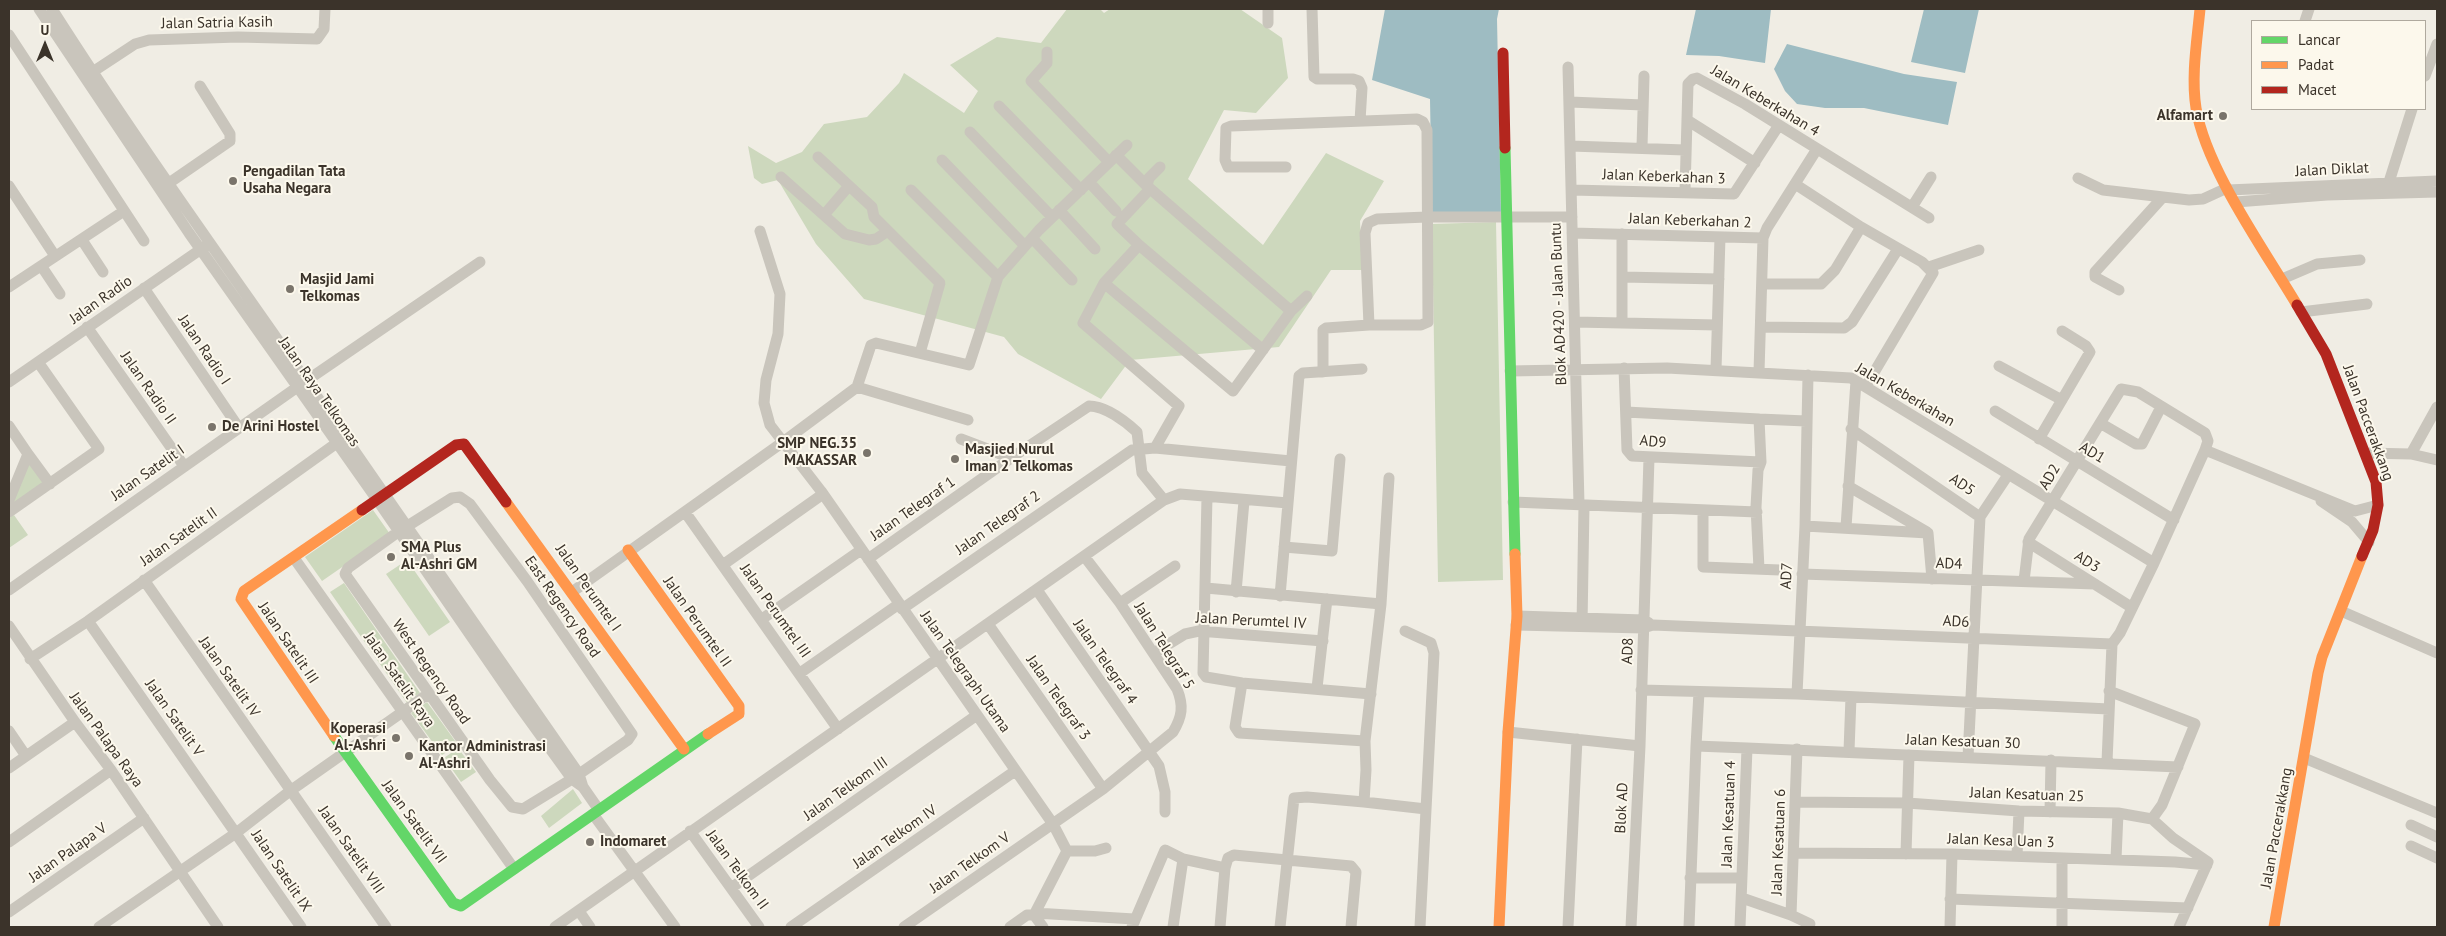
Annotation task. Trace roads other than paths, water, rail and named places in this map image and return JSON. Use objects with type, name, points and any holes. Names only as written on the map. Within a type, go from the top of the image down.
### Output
[{"type":"street","name":"Jalan Raya Telkomas","points":[[39,9],[94,71],[139,150],[169,183],[206,246]]},
{"type":"street","name":"Jalan Raya Telkomas","points":[[52,9],[70,45],[139,150],[583,787],[596,812],[675,927]]},
{"type":"street","name":"Jalan Satria Kasih","points":[[94,71],[135,44],[149,40],[238,37],[317,39],[324,29],[325,9]]},
{"type":"street","points":[[1268,9],[1268,23]]},
{"type":"street","points":[[1312,9],[1314,77],[1317,79],[1353,78],[1360,81],[1362,88],[1360,121]]},
{"type":"street","name":"Jalan Paccerakkang","points":[[2200,9],[2195,61],[2196,109],[2205,140],[2228,189],[2326,354],[2376,482],[2378,505],[2369,542],[2322,657],[2318,673],[2274,927]]},
{"type":"street","points":[[9,36],[144,241]]},
{"type":"street","points":[[2427,63],[2437,44]]},
{"type":"street","points":[[1047,52],[1047,63],[1031,81],[1113,159],[1291,311]]},
{"type":"street","points":[[1499,927],[1508,732],[1517,621],[1503,53]]},
{"type":"street","name":"Blok AD420 - Jalan Buntu","points":[[1568,67],[1576,370],[1585,505],[1582,622]]},
{"type":"street","points":[[1642,147],[1644,76]]},
{"type":"street","name":"Jalan Keberkahan 4","points":[[1685,191],[1688,84],[1692,78],[1696,78],[1779,125],[1929,218]]},
{"type":"street","points":[[169,183],[230,141],[230,134],[200,86]]},
{"type":"street","points":[[1570,102],[1643,105]]},
{"type":"street","points":[[999,106],[1085,186],[1116,210]]},
{"type":"street","points":[[2389,182],[2412,110]]},
{"type":"street","points":[[1286,166],[1228,167],[1225,160],[1226,128],[1231,126],[1417,119],[1425,124],[1427,130],[1428,322],[1421,325],[1369,324],[1324,329],[1323,372]]},
{"type":"street","points":[[1687,120],[1755,163]]},
{"type":"street","name":"Jalan Keberkahan 3","points":[[1572,190],[1685,191],[1734,194],[1779,125]]},
{"type":"street","points":[[970,132],[1095,249]]},
{"type":"street","points":[[572,592],[628,550],[686,512],[857,387],[871,345],[876,343],[969,365],[998,277],[1028,242],[1127,145]]},
{"type":"street","points":[[1571,146],[1685,150]]},
{"type":"street","name":"Jalan Keberkahan 2","points":[[1572,233],[1763,238],[1767,228],[1817,149]]},
{"type":"street","points":[[818,157],[848,187],[872,207],[874,218],[940,283],[920,353]]},
{"type":"street","points":[[942,160],[1028,242],[1072,280]]},
{"type":"street","points":[[1160,167],[1150,178],[1148,187],[1117,224],[1139,245],[1263,350]]},
{"type":"street","points":[[781,177],[845,234],[859,238],[876,239],[888,231]]},
{"type":"street","points":[[1912,207],[1931,178]]},
{"type":"street","name":"Jalan Diklat","points":[[2078,178],[2103,190],[2162,198],[2196,200],[2228,189],[2326,190],[2432,186]]},
{"type":"street","name":"Jalan Diklat","points":[[2236,202],[2389,182],[2432,186]]},
{"type":"street","points":[[1794,184],[1860,227],[1929,267],[1933,275],[1861,384],[1851,429],[1846,526]]},
{"type":"street","points":[[9,186],[55,256]]},
{"type":"street","points":[[824,214],[848,187]]},
{"type":"street","points":[[911,190],[998,277]]},
{"type":"street","points":[[2120,290],[2095,277],[2095,272],[2162,198]]},
{"type":"street","points":[[9,287],[42,267],[55,256],[124,211]]},
{"type":"street","points":[[1369,324],[1366,226],[1376,220],[1427,216],[1572,217]]},
{"type":"street","points":[[1762,284],[1816,285],[1827,280],[1835,270],[1860,227]]},
{"type":"street","name":"Jalan Telegraph Utama","points":[[760,231],[778,287],[780,310],[778,334],[766,380],[765,410],[770,425],[823,494],[1053,824],[1066,851]]},
{"type":"street","points":[[1622,234],[1622,322]]},
{"type":"street","points":[[1716,370],[1720,237]]},
{"type":"street","points":[[1759,372],[1763,238]]},
{"type":"street","points":[[82,240],[103,272]]},
{"type":"street","points":[[1139,245],[1104,283],[1083,323],[1179,406],[1155,448]]},
{"type":"street","name":"Jalan Radio","points":[[9,382],[206,246]]},
{"type":"street","points":[[1761,327],[1844,328],[1852,322],[1898,249]]},
{"type":"street","points":[[1929,267],[1979,250]]},
{"type":"street","points":[[2282,279],[2317,264],[2360,260]]},
{"type":"street","name":"Jalan Satelit I","points":[[9,590],[184,466],[480,262]]},
{"type":"street","points":[[42,267],[60,294]]},
{"type":"street","points":[[1622,277],[1719,279]]},
{"type":"street","points":[[1104,283],[1233,391],[1291,311],[1306,296]]},
{"type":"street","name":"Jalan Radio I","points":[[144,288],[240,428]]},
{"type":"street","points":[[2301,312],[2367,304]]},
{"type":"street","points":[[1575,322],[1717,325]]},
{"type":"street","name":"Jalan Radio II","points":[[87,327],[184,466]]},
{"type":"street","points":[[2039,438],[2090,352],[2086,346],[2062,331]]},
{"type":"street","points":[[9,512],[99,449],[38,362]]},
{"type":"street","points":[[1999,366],[2062,400]]},
{"type":"street","name":"Jalan Keberkahan","points":[[1510,371],[1624,368],[1716,370],[1845,377],[1861,384],[2154,563]]},
{"type":"street","name":"AD9","points":[[1624,368],[1627,450],[1632,456],[1760,462]]},
{"type":"street","points":[[1280,596],[1299,375],[1362,369]]},
{"type":"street","name":"AD7","points":[[1797,694],[1805,526],[1808,375]]},
{"type":"street","points":[[857,387],[968,420]]},
{"type":"street","name":"AD2","points":[[2024,582],[2028,542],[2118,393],[2124,388],[2133,390],[2161,407]]},
{"type":"street","name":"Jalan Telegraf 1","points":[[762,619],[865,555],[1089,406],[1097,406],[1129,424],[1138,436],[1138,449]]},
{"type":"street","points":[[2100,423],[2136,444],[2142,444],[2161,407],[2205,433],[2208,441],[2154,563],[2120,633],[2112,644],[2107,762]]},
{"type":"street","points":[[2411,454],[2437,407]]},
{"type":"street","name":"AD1","points":[[1995,411],[2174,520]]},
{"type":"street","points":[[1626,412],[1806,421]]},
{"type":"street","points":[[1759,419],[1760,462],[1756,512],[1759,569]]},
{"type":"street","points":[[9,426],[50,484]]},
{"type":"street","name":"AD5","points":[[1851,429],[1980,517],[1968,757]]},
{"type":"street","points":[[961,439],[1011,458]]},
{"type":"street","name":"Jalan Satelit II","points":[[30,658],[88,621],[340,440]]},
{"type":"street","name":"Jalan Satelit III","points":[[345,752],[241,600],[244,591],[382,498],[456,445],[467,445]]},
{"type":"street","name":"Jalan Perumtel I","points":[[467,445],[684,749]]},
{"type":"street","points":[[1164,500],[1142,473],[1138,449],[1155,448],[1291,461]]},
{"type":"street","name":"Jalan Telegraf 2","points":[[800,673],[1125,453],[1138,449]]},
{"type":"street","points":[[2205,450],[2318,498],[2330,500],[2355,511],[2378,505]]},
{"type":"street","points":[[2366,453],[2411,454],[2437,460]]},
{"type":"street","points":[[9,500],[28,454]]},
{"type":"street","points":[[1284,547],[1332,550],[1340,458]]},
{"type":"street","name":"AD8","points":[[1641,690],[1647,624],[1649,458]]},
{"type":"street","points":[[1980,517],[2008,475]]},
{"type":"street","points":[[1364,802],[1365,741],[1381,604],[1389,478]]},
{"type":"street","points":[[1848,486],[1928,533]]},
{"type":"street","points":[[724,564],[823,494]]},
{"type":"street","points":[[555,927],[1164,500],[1180,494],[1244,501],[1288,503]]},
{"type":"street","name":"East Regency Road","points":[[403,529],[452,498],[460,497],[466,500],[527,582],[631,732],[628,740],[576,777]]},
{"type":"street","points":[[1206,497],[1206,631],[1204,675],[1211,679],[1242,683],[1371,694]]},
{"type":"street","points":[[2318,498],[2326,506],[2352,522],[2369,542]]},
{"type":"street","points":[[1236,592],[1244,501]]},
{"type":"street","points":[[1513,502],[1756,512]]},
{"type":"street","points":[[1704,510],[1703,566],[1780,570]]},
{"type":"street","name":"Jalan Perumtel III","points":[[686,512],[838,729]]},
{"type":"street","points":[[1805,526],[1846,526],[1928,533]]},
{"type":"street","name":"West Regency Road","points":[[403,529],[348,568],[346,574],[428,694],[512,808],[516,810],[527,808],[576,777]]},
{"type":"street","points":[[1928,533],[1932,579]]},
{"type":"street","name":"AD3","points":[[2028,542],[2131,607]]},
{"type":"street","name":"Jalan Perumtel II","points":[[628,550],[739,706],[739,714],[684,749]]},
{"type":"street","name":"Jalan Telegraf 5","points":[[1053,824],[1103,789],[1173,732],[1182,712],[1182,701],[1177,690],[1154,653],[1084,556]]},
{"type":"street","name":"Jalan Satelit Raya","points":[[294,558],[514,869]]},
{"type":"street","points":[[1120,604],[1176,566]]},
{"type":"street","name":"AD4","points":[[1802,574],[2095,584]]},
{"type":"street","name":"Jalan Satelit IV","points":[[144,580],[290,791]]},
{"type":"street","points":[[1206,588],[1381,604]]},
{"type":"street","name":"Jalan Telegraf 4","points":[[1037,590],[1150,751],[1163,778],[1164,812]]},
{"type":"street","points":[[1317,688],[1327,600]]},
{"type":"street","points":[[2341,611],[2437,653]]},
{"type":"street","name":"Jalan Satelit V","points":[[88,621],[236,833]]},
{"type":"street","name":"AD6","points":[[1517,621],[1647,624],[2112,644]]},
{"type":"street","name":"Jalan Telegraf 3","points":[[988,624],[1103,789]]},
{"type":"street","name":"Jalan Palapa Raya","points":[[9,626],[180,870],[212,925]]},
{"type":"street","name":"Jalan Perumtel IV","points":[[1154,653],[1185,634],[1206,631],[1323,641]]},
{"type":"street","points":[[1405,631],[1428,641],[1434,647],[1420,927]]},
{"type":"street","points":[[1242,683],[1235,726],[1239,733],[1365,741]]},
{"type":"street","points":[[1641,690],[1797,694],[2109,709]]},
{"type":"street","name":"Blok AD","points":[[1631,927],[1641,690]]},
{"type":"street","points":[[2109,691],[2195,724],[2159,811],[2152,818],[2173,838],[2208,862],[2178,927]]},
{"type":"street","points":[[1689,927],[1699,692]]},
{"type":"street","points":[[99,927],[236,833],[290,791],[428,694]]},
{"type":"street","points":[[1849,751],[1851,697]]},
{"type":"street","name":"Jalan Telkom III","points":[[732,888],[977,716]]},
{"type":"street","points":[[9,768],[75,722]]},
{"type":"street","points":[[9,731],[26,756]]},
{"type":"street","points":[[1508,732],[1640,746]]},
{"type":"street","points":[[1568,927],[1577,740]]},
{"type":"street","name":"Jalan Kesatuan 4","points":[[1696,746],[1747,748],[1740,927]]},
{"type":"street","name":"Jalan Kesatuan 30","points":[[1747,748],[2107,762],[2178,767]]},
{"type":"street","points":[[514,869],[684,749]]},
{"type":"street","name":"Jalan Kesatuan 6","points":[[1742,898],[1791,915],[1797,749]]},
{"type":"street","name":"Jalan Satelit VII","points":[[345,752],[453,903],[461,906],[514,869]]},
{"type":"street","points":[[1906,854],[1909,755]]},
{"type":"street","points":[[2304,758],[2437,814]]},
{"type":"street","points":[[2050,812],[2051,760]]},
{"type":"street","points":[[9,842],[111,770]]},
{"type":"street","name":"Jalan Telkom IV","points":[[791,927],[1015,771]]},
{"type":"street","name":"Jalan Satelit VIII","points":[[290,791],[386,927]]},
{"type":"street","points":[[1280,927],[1294,798],[1307,796],[1426,809]]},
{"type":"street","name":"Jalan Kesatuan 25","points":[[1796,802],[1907,804],[2019,811],[2118,813],[2152,818]]},
{"type":"street","points":[[2017,856],[2019,811]]},
{"type":"street","points":[[2116,859],[2118,813]]},
{"type":"street","name":"Jalan Palapa V","points":[[9,912],[144,818]]},
{"type":"street","name":"Jalan Telkom V","points":[[904,927],[1053,824]]},
{"type":"street","points":[[2411,825],[2437,836]]},
{"type":"street","name":"Jalan Telkom II","points":[[690,831],[759,927]]},
{"type":"street","name":"Jalan Satelit IX","points":[[236,833],[301,927]]},
{"type":"street","points":[[2411,846],[2437,858]]},
{"type":"street","points":[[1034,914],[1066,851],[1095,851],[1106,848]]},
{"type":"street","points":[[1010,927],[1027,915],[1034,914],[1133,923],[1163,852],[1168,850],[1183,858],[1225,868]]},
{"type":"street","name":"Jalan Kesa Uan 3","points":[[1794,853],[1952,854],[2116,859],[2207,865]]},
{"type":"street","points":[[1950,927],[1952,854]]},
{"type":"street","points":[[1220,927],[1225,868],[1228,858],[1234,855],[1345,865],[1354,868],[1356,872],[1351,927]]},
{"type":"street","points":[[1173,927],[1183,858]]},
{"type":"street","points":[[2062,858],[2062,927]]},
{"type":"street","points":[[1690,878],[1742,878]]},
{"type":"street","points":[[1950,899],[2188,908]]},
{"type":"street","points":[[579,911],[590,927]]},
{"type":"street","points":[[1034,914],[1043,927]]},
{"type":"street","points":[[1791,915],[1810,924]]},
{"type":"water","points":[[1385,9],[1499,9],[1497,19],[1501,213],[1432,212],[1430,99],[1372,80]]},
{"type":"water","points":[[1696,9],[1771,9],[1765,63],[1719,56],[1686,55]]},
{"type":"water","points":[[1924,9],[1979,9],[1965,73],[1911,62]]},
{"type":"water","points":[[1787,44],[1904,74],[1957,82],[1948,125],[1864,108],[1825,108],[1797,104],[1785,91],[1774,69]]},
{"type":"place","name":"Alfamart","points":[[2223,116]]},
{"type":"place","name":"Pengadilan Tata Usaha Negara","points":[[233,181]]},
{"type":"place","name":"Masjid Jami Telkomas","points":[[290,289]]},
{"type":"place","name":"De Arini Hostel","points":[[212,427]]},
{"type":"place","name":"SMP NEG.35 MAKASSAR","points":[[867,453]]},
{"type":"place","name":"Masjied Nurul Iman 2 Telkomas","points":[[955,459]]},
{"type":"place","name":"SMA Plus Al-Ashri GM","points":[[391,557]]},
{"type":"place","name":"Koperasi Al-Ashri","points":[[396,738]]},
{"type":"place","name":"Kantor Administrasi Al-Ashri","points":[[409,756]]},
{"type":"place","name":"Indomaret","points":[[590,842]]}]
